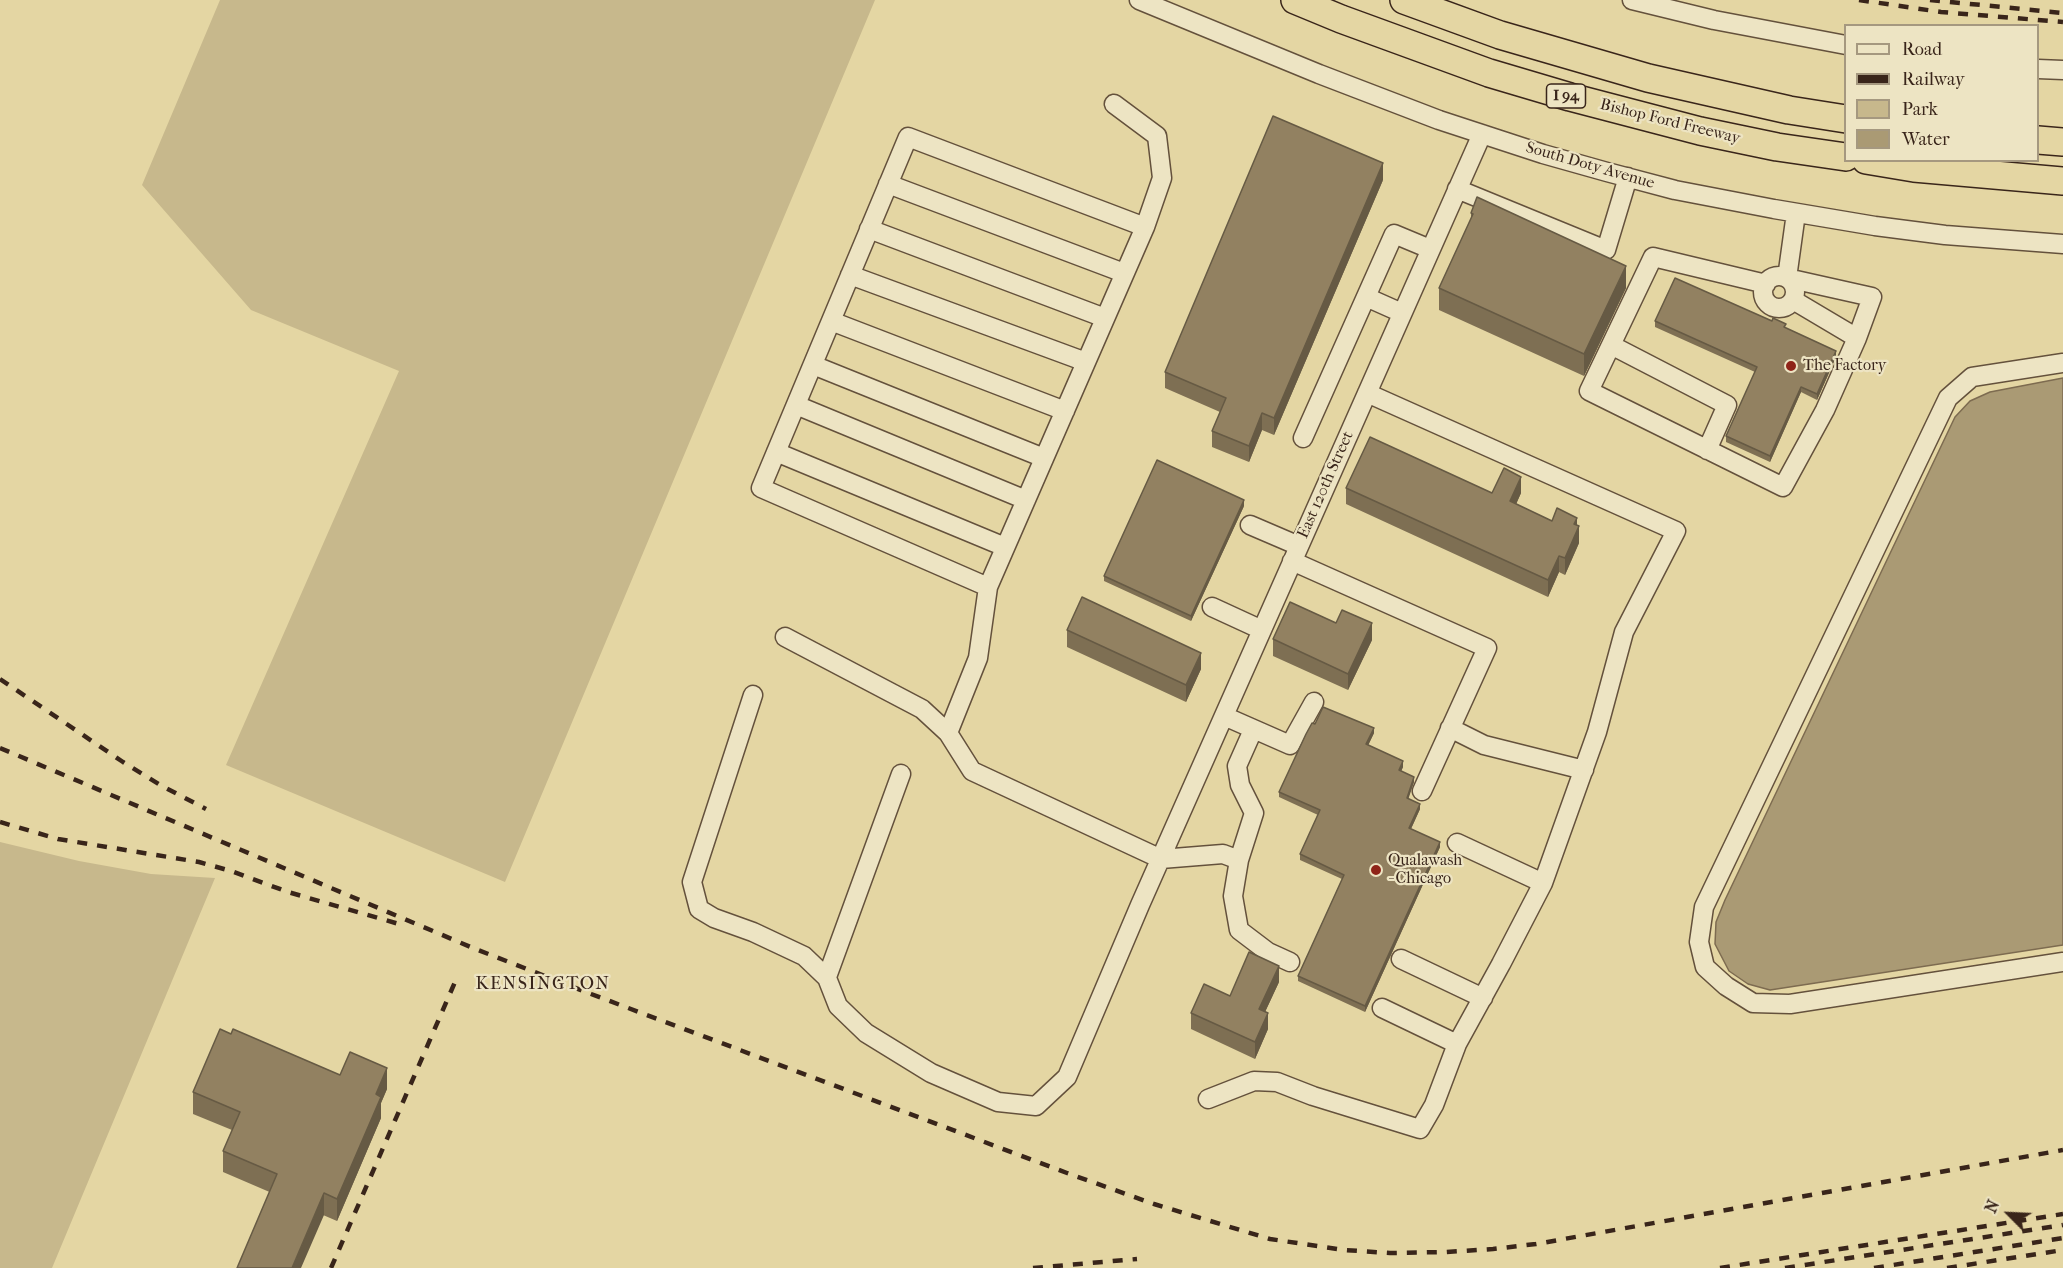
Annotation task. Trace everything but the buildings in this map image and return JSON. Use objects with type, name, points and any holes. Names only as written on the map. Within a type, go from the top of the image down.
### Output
[{"type":"highway","name":"Bishop Ford Freeway","points":[[1295,0],[1490,73],[1570,97],[1700,131],[1777,147],[1844,157]]},
{"type":"highway","name":"I 94","points":[[1404,0],[1500,35],[1648,78],[1789,110],[1844,119]]},
{"type":"highway","points":[[2039,140],[2063,142]]},
{"type":"highway","points":[[1878,162],[1914,168],[2063,181]]},
{"type":"street","name":"South Doty Avenue","points":[[1139,0],[1385,100],[1543,154],[1675,190],[1875,226],[1945,235],[2063,244]]},
{"type":"street","points":[[1632,0],[1714,20],[1844,45]]},
{"type":"street","points":[[2039,69],[2063,70]]},
{"type":"street","points":[[948,733],[978,658],[988,587],[1145,227],[1162,178],[1157,136],[1114,104]]},
{"type":"street","name":"East 120th Street","points":[[827,977],[838,1006],[866,1034],[931,1073],[998,1102],[1036,1106],[1067,1077],[1171,835],[1482,134]]},
{"type":"street","points":[[988,587],[761,488],[908,137],[1145,227]]},
{"type":"street","points":[[1457,189],[1606,250],[1628,177]]},
{"type":"street","points":[[888,184],[1124,273]]},
{"type":"street","points":[[1787,278],[1796,213]]},
{"type":"street","points":[[869,229],[1105,318]]},
{"type":"street","points":[[1303,438],[1394,234],[1430,249]]},
{"type":"street","points":[[1766,284],[1653,256],[1589,391],[1783,488],[1825,410],[1857,338],[1872,297],[1778,276],[1766,284],[1764,293],[1771,305],[1781,307],[1793,300]]},
{"type":"street","points":[[850,275],[1086,362]]},
{"type":"street","points":[[1787,278],[1794,285],[1793,300]]},
{"type":"street","points":[[1366,297],[1402,313]]},
{"type":"street","points":[[1793,300],[1857,338]]},
{"type":"street","points":[[831,321],[1065,411]]},
{"type":"street","points":[[1611,345],[1727,405],[1707,450]]},
{"type":"street","points":[[2063,363],[1972,377],[1948,398],[1704,907],[1699,942],[1705,967],[1726,986],[1753,1003],[1790,1004],[2063,962]]},
{"type":"street","points":[[813,365],[1044,458]]},
{"type":"street","points":[[1208,1099],[1254,1081],[1277,1082],[1313,1096],[1420,1129],[1434,1105],[1457,1044],[1543,882],[1597,732],[1624,632],[1676,531],[1367,393]]},
{"type":"street","points":[[796,405],[1026,500]]},
{"type":"street","points":[[776,452],[1005,547]]},
{"type":"street","points":[[1250,525],[1296,554],[1486,648],[1422,791]]},
{"type":"street","points":[[1212,607],[1262,630]]},
{"type":"street","points":[[785,637],[922,709],[948,733],[972,771],[1161,859],[1223,854],[1239,860]]},
{"type":"street","points":[[753,695],[692,882],[699,909],[714,918],[753,932],[804,956],[827,977],[901,774]]},
{"type":"street","points":[[1224,716],[1290,745],[1314,702]]},
{"type":"street","points":[[1450,728],[1484,746],[1584,770]]},
{"type":"street","points":[[1253,730],[1237,766],[1240,785],[1254,813],[1239,860],[1233,896],[1239,930],[1268,952],[1290,962]]},
{"type":"street","points":[[1458,843],[1543,882]]},
{"type":"street","points":[[1401,959],[1483,998]]},
{"type":"street","points":[[1382,1008],[1457,1044]]},
{"type":"green space","points":[[220,0],[875,0],[505,882],[226,765],[399,371],[251,310],[142,185]]},
{"type":"green space","points":[[0,842],[79,861],[151,874],[215,878],[52,1268],[0,1268]]},
{"type":"water","points":[[2063,378],[2063,945],[1770,990],[1748,984],[1729,971],[1715,944],[1716,922],[1955,417],[1970,401],[1990,392]]},
{"type":"railway","points":[[1859,0],[1941,12],[2063,22]]},
{"type":"railway","points":[[1930,0],[2063,13]]},
{"type":"railway","points":[[0,679],[123,762],[206,809]]},
{"type":"railway","points":[[0,748],[473,948],[591,994],[1067,1173],[1154,1204],[1270,1239],[1344,1250],[1390,1253],[1493,1249],[1536,1244],[2063,1150]]},
{"type":"railway","points":[[0,822],[58,839],[199,862],[288,892],[399,924]]},
{"type":"railway","points":[[331,1268],[455,982]]},
{"type":"railway","points":[[1720,1268],[2063,1214]]},
{"type":"railway","points":[[1785,1268],[2063,1225]]},
{"type":"railway","points":[[1874,1268],[2063,1238]]},
{"type":"railway","points":[[1947,1268],[2063,1250]]},
{"type":"railway","points":[[1033,1268],[1137,1259]]},
{"type":"place","name":"The Factory","points":[[1791,366]]},
{"type":"place","name":"Qualawash - Chicago","points":[[1376,870]]},
{"type":"district","name":"KENSINGTON","points":[[543,985]]}]
